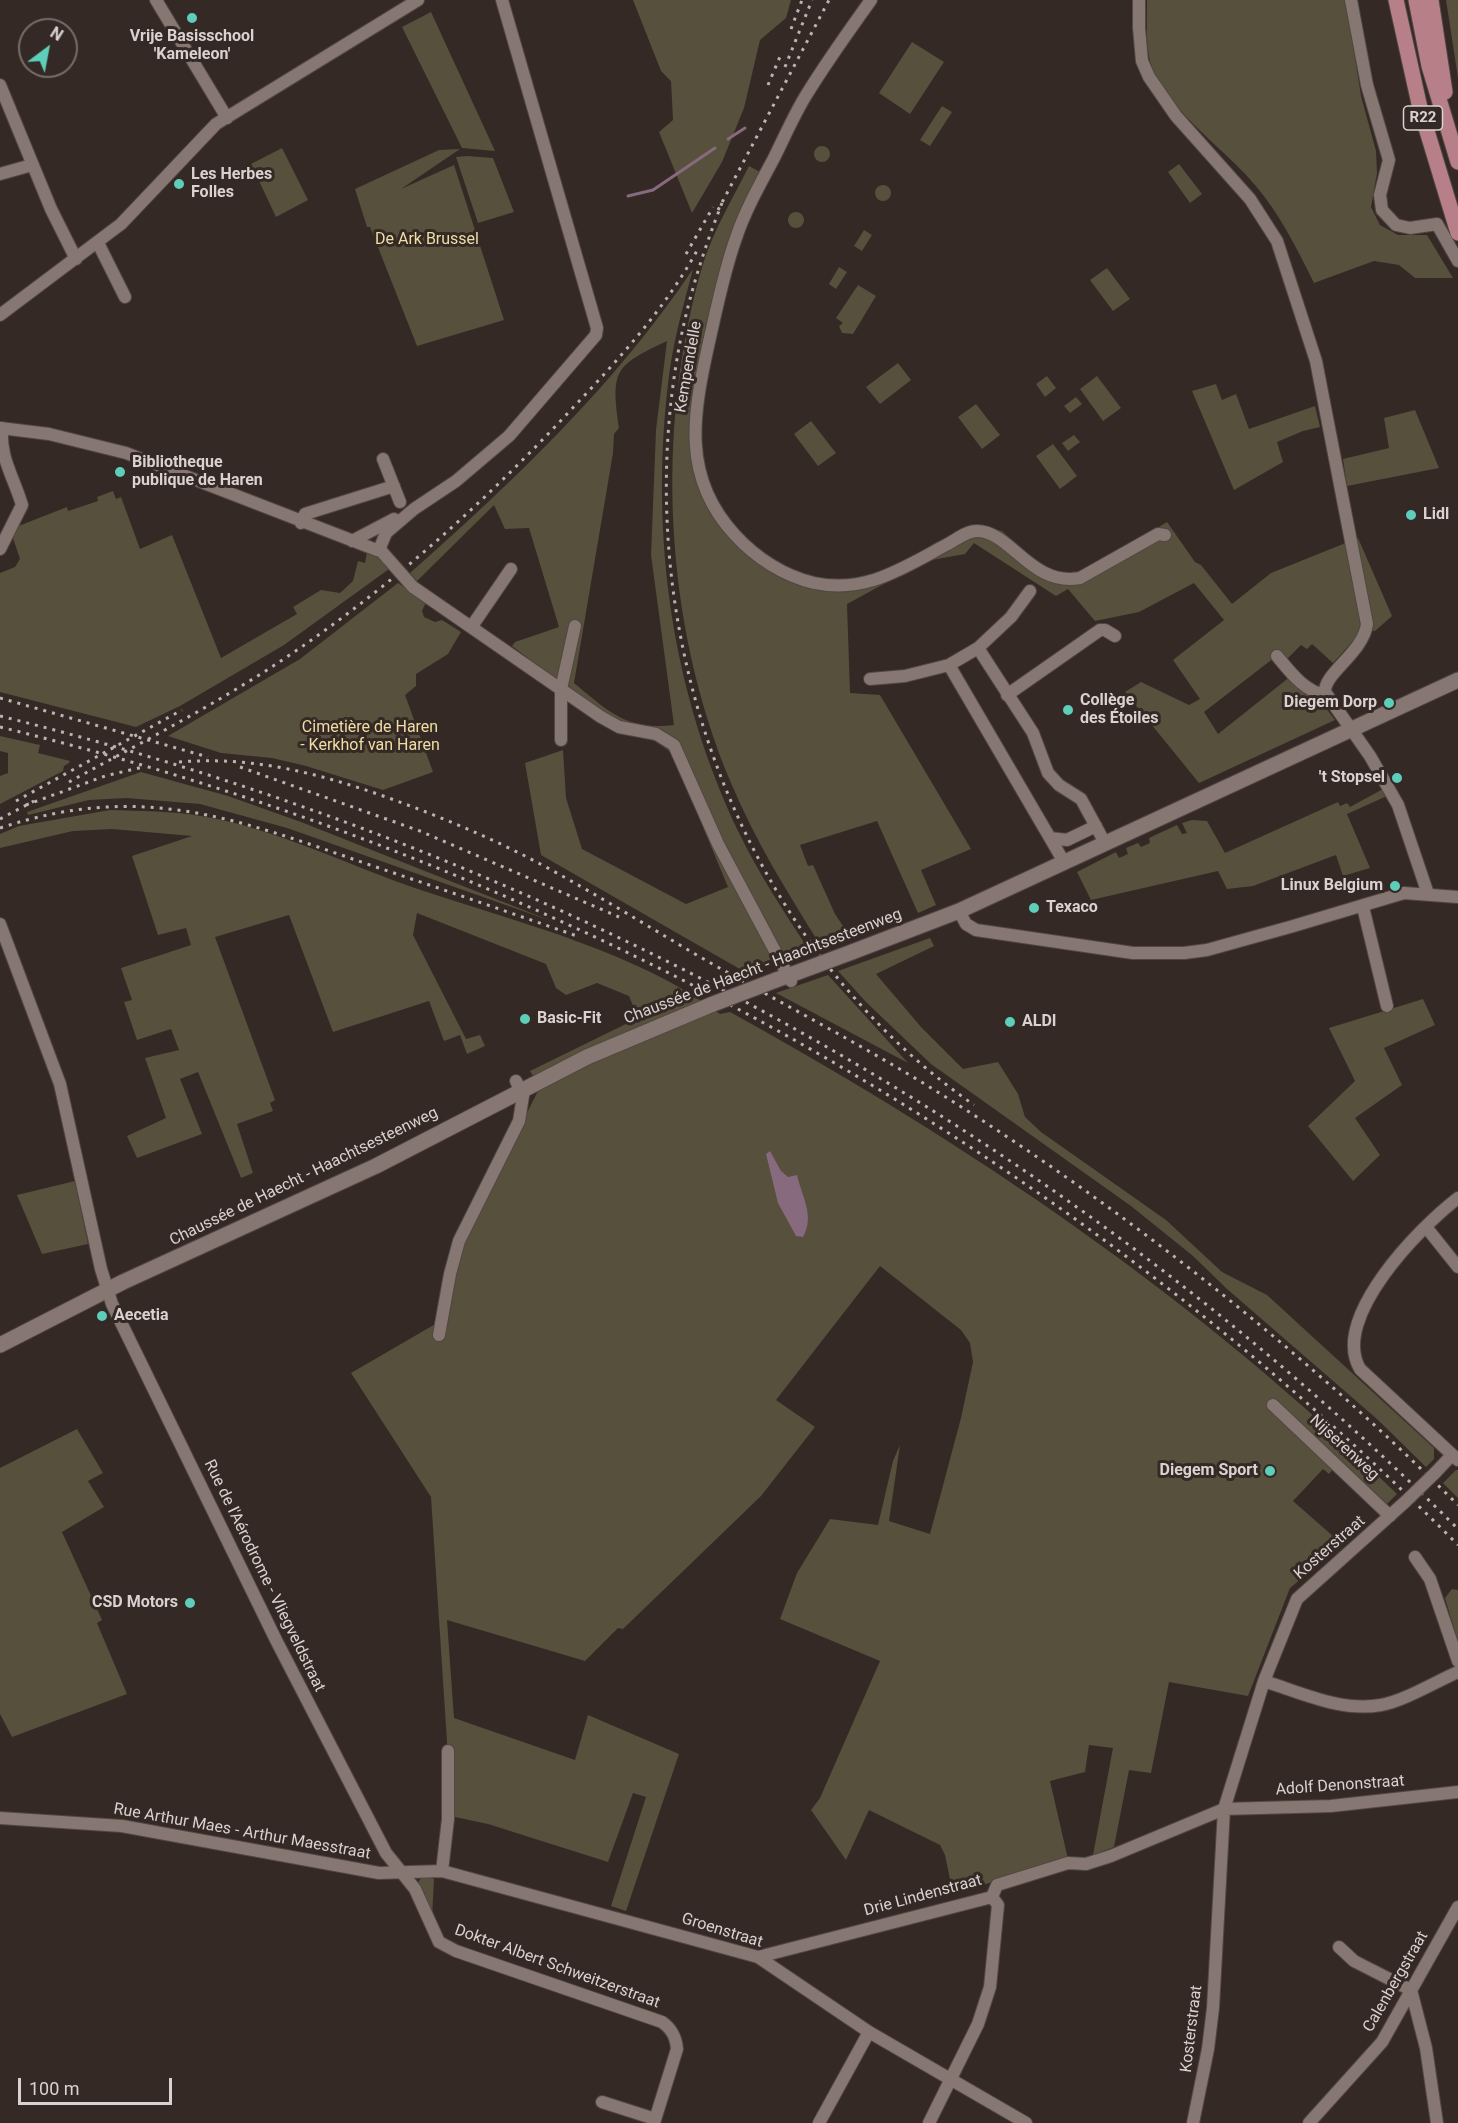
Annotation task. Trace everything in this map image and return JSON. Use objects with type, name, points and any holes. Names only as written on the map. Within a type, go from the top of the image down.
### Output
[{"type":"main road","name":"R22","points":[[1396,0],[1420,108],[1458,233]]},
{"type":"main road","name":"R22","points":[[1416,0],[1429,66],[1458,162]]},
{"type":"main road","name":"R22","points":[[1431,0],[1445,94],[1458,151]]},
{"type":"main road","name":"Chaussée de Haecht - Haachtsesteenweg","points":[[0,1345],[108,1290],[376,1166],[518,1085],[787,973],[852,952],[959,911],[1458,680]]},
{"type":"street","points":[[156,0],[227,118]]},
{"type":"street","points":[[0,315],[98,243],[148,196],[216,124],[418,0]]},
{"type":"street","points":[[352,541],[414,509],[456,481],[509,436],[596,335],[597,328],[502,0]]},
{"type":"street","name":"Kempendelle","points":[[871,0],[804,98],[763,171],[728,261],[702,374],[696,417],[697,460],[705,494],[722,520],[747,547],[776,568],[800,579],[849,587],[882,579],[972,532],[991,535],[1046,575],[1071,580],[1080,578],[1158,534],[1165,535]]},
{"type":"street","points":[[1139,0],[1141,50],[1149,78],[1181,122],[1232,177],[1266,221],[1277,240],[1305,324],[1325,406],[1367,624],[1357,649],[1326,684],[1327,696],[1351,729],[1398,805],[1428,894]]},
{"type":"street","points":[[1351,0],[1367,85],[1389,160],[1380,195],[1382,210],[1396,225],[1410,228],[1437,224],[1458,261]]},
{"type":"street","points":[[0,85],[32,165],[76,259]]},
{"type":"street","points":[[0,174],[32,165]]},
{"type":"street","points":[[98,243],[126,297]]},
{"type":"street","points":[[0,549],[22,505],[13,476],[0,448],[1,428],[60,437],[126,453],[381,551],[413,587],[561,689],[619,727],[656,734],[674,745],[718,844],[787,973]]},
{"type":"street","points":[[383,459],[400,502]]},
{"type":"street","points":[[301,522],[305,513],[394,486]]},
{"type":"street","points":[[381,551],[386,533],[414,509]]},
{"type":"street","points":[[472,626],[511,569]]},
{"type":"street","points":[[870,679],[905,676],[949,665],[978,648],[1011,617],[1030,591]]},
{"type":"street","points":[[561,740],[561,689],[575,626]]},
{"type":"street","points":[[1007,694],[1100,630],[1105,630],[1115,636]]},
{"type":"street","points":[[978,648],[1033,734],[1048,772],[1059,785],[1081,799],[1105,843]]},
{"type":"street","points":[[1277,656],[1312,692],[1327,696]]},
{"type":"street","points":[[949,665],[1064,862]]},
{"type":"street","points":[[1050,838],[1067,840],[1096,826]]},
{"type":"street","points":[[959,911],[966,924],[976,930],[1133,953],[1184,953],[1363,907],[1404,893],[1458,897]]},
{"type":"street","points":[[1363,907],[1387,1006]]},
{"type":"street","name":"Rue de l'Aérodrome - Vliegveldstraat","points":[[0,924],[60,1084],[108,1290],[144,1371],[276,1640],[386,1852],[415,1889],[439,1942]]},
{"type":"street","points":[[439,1335],[450,1274],[459,1241],[519,1121],[524,1096],[518,1085]]},
{"type":"street","name":"Kosterstraat","points":[[1193,2123],[1208,2049],[1213,2008],[1224,1809],[1264,1680],[1297,1599],[1455,1457],[1360,1369],[1354,1358],[1355,1338],[1368,1298],[1387,1269],[1426,1227],[1458,1198]]},
{"type":"street","points":[[1426,1227],[1458,1267]]},
{"type":"street","name":"Nijserenweg","points":[[1273,1405],[1390,1516]]},
{"type":"street","points":[[1415,1557],[1430,1579],[1457,1657]]},
{"type":"street","points":[[1264,1680],[1338,1705],[1360,1707],[1383,1705],[1458,1672]]},
{"type":"street","points":[[442,1871],[448,1819],[448,1751]]},
{"type":"street","name":"Adolf Denonstraat","points":[[1224,1809],[1331,1806],[1458,1792]]},
{"type":"street","name":"Drie Lindenstraat","points":[[758,1957],[992,1897],[997,1885],[1068,1863],[1086,1864],[1111,1856],[1224,1809]]},
{"type":"street","name":"Rue Arthur Maes - Arthur Maesstraat","points":[[0,1818],[122,1826],[379,1873],[402,1870],[442,1871]]},
{"type":"street","name":"Groenstraat","points":[[442,1871],[758,1957],[869,2032],[1026,2123]]},
{"type":"street","points":[[929,2123],[952,2082],[978,2024],[990,1987],[998,1905],[992,1897]]},
{"type":"street","name":"Calenbergstraat","points":[[1309,2123],[1382,2042],[1458,1907]]},
{"type":"street","name":"Dokter Albert Schweitzerstraat","points":[[439,1942],[456,1951],[662,2022],[669,2027],[676,2040],[677,2049],[655,2121]]},
{"type":"street","points":[[1339,1947],[1354,1961],[1411,1990],[1426,2048],[1437,2123]]},
{"type":"street","points":[[819,2123],[869,2032]]},
{"type":"street","points":[[602,2102],[655,2121]]},
{"type":"green space","points":[[633,0],[791,0],[786,18],[760,40],[744,108],[722,162],[692,213],[659,132],[673,120],[671,81],[661,71]]},
{"type":"green space","points":[[1147,0],[1346,0],[1361,96],[1376,151],[1377,173],[1371,207],[1380,225],[1398,235],[1427,235],[1453,278],[1415,278],[1399,265],[1374,261],[1314,283],[1288,232],[1264,196],[1244,172],[1183,113],[1159,83],[1148,52]]},
{"type":"green space","points":[[1446,0],[1458,0],[1458,78]]},
{"type":"green space","points":[[431,12],[495,151],[462,148],[402,27]]},
{"type":"green space","points":[[912,42],[944,62],[910,114],[879,93]]},
{"type":"green space","points":[[942,106],[952,112],[930,146],[920,140]]},
{"type":"green space","points":[[822,146],[828,148],[830,154],[828,160],[822,162],[816,160],[814,154],[816,148]]},
{"type":"green space","points":[[282,148],[308,200],[276,217],[251,164]]},
{"type":"green space","name":"De Ark Brussel","points":[[460,149],[401,189],[454,165],[504,320],[417,346],[370,227],[367,227],[355,189],[439,150]]},
{"type":"green space","points":[[456,157],[493,158],[514,212],[478,223]]},
{"type":"green space","points":[[1179,164],[1202,194],[1190,203],[1168,172]]},
{"type":"green space","points":[[749,166],[760,172],[735,234],[692,423],[695,462],[732,538],[814,586],[869,576],[890,569],[980,526],[1002,531],[1040,565],[1071,576],[1088,570],[1167,522],[1195,562],[1201,565],[1232,604],[1271,573],[1358,538],[1392,616],[1375,631],[1363,630],[1333,663],[1312,644],[1307,649],[1301,645],[1285,661],[1279,654],[1204,712],[1218,734],[1291,676],[1319,699],[1335,720],[1199,783],[1125,692],[1141,682],[1189,705],[1200,699],[1173,660],[1224,620],[1194,583],[1139,612],[1095,621],[1068,589],[1056,596],[974,543],[965,554],[926,561],[847,604],[850,693],[880,695],[971,849],[921,870],[936,905],[918,913],[877,821],[800,845],[808,866],[813,865],[835,914],[849,935],[821,946],[761,846],[731,783],[709,722],[691,658],[680,593],[673,526],[673,459],[677,392],[687,327],[707,251]]},
{"type":"green space","points":[[883,185],[889,187],[891,193],[889,199],[883,201],[877,199],[875,193],[877,187]]},
{"type":"green space","points":[[796,212],[804,220],[796,228],[788,220]]},
{"type":"green space","points":[[864,230],[872,235],[862,251],[854,246]]},
{"type":"green space","points":[[839,267],[847,272],[836,289],[829,284]]},
{"type":"green space","points":[[1107,268],[1130,299],[1113,311],[1090,280]]},
{"type":"green space","points":[[693,269],[672,355],[663,442],[662,499],[665,557],[682,670],[697,725],[716,780],[739,833],[763,878],[809,950],[745,972],[541,855],[525,763],[563,750],[566,798],[582,849],[686,904],[728,887],[672,753],[654,740],[613,730],[595,709],[512,646],[515,642],[559,627],[529,528],[505,529],[494,505],[417,581],[410,573],[487,503],[561,430],[597,392],[663,312]],"holes":[[[667,341],[656,430],[651,555],[674,725],[658,726],[643,725],[619,717],[574,683],[613,453],[614,434],[619,428],[617,382],[626,364]]]},
{"type":"green space","points":[[858,285],[876,296],[853,334],[842,333],[839,326],[843,323],[836,318]]},
{"type":"green space","points":[[898,363],[911,380],[880,404],[866,387]]},
{"type":"green space","points":[[1047,376],[1056,388],[1045,397],[1036,384]]},
{"type":"green space","points":[[1097,376],[1121,408],[1103,421],[1080,389]]},
{"type":"green space","points":[[1216,384],[1222,400],[1236,394],[1249,429],[1315,406],[1320,427],[1303,431],[1277,442],[1283,462],[1234,490],[1192,391]]},
{"type":"green space","points":[[1076,397],[1082,404],[1070,413],[1064,406]]},
{"type":"green space","points":[[976,404],[1000,435],[982,449],[958,417]]},
{"type":"green space","points":[[1415,410],[1439,468],[1347,486],[1343,459],[1389,448],[1384,418]]},
{"type":"green space","points":[[811,421],[836,453],[818,466],[794,434]]},
{"type":"green space","points":[[1074,435],[1080,442],[1068,451],[1062,443]]},
{"type":"green space","points":[[1053,444],[1077,476],[1060,489],[1036,456]]},
{"type":"green space","points":[[113,491],[116,499],[121,497],[140,549],[172,535],[221,658],[297,614],[293,607],[321,590],[340,593],[353,581],[358,561],[365,563],[367,552],[378,556],[389,569],[284,645],[180,706],[136,727],[0,692],[0,573],[15,567],[20,559],[12,535],[16,527],[67,507],[68,511],[98,501],[97,497]]},
{"type":"green space","name":"Cimetière de Haren - Kerkhof van Haren","points":[[398,583],[426,602],[422,611],[424,617],[435,622],[442,620],[461,632],[448,654],[416,674],[416,686],[405,695],[433,772],[383,790],[306,766],[272,758],[221,753],[168,736],[300,659]]},
{"type":"green space","points":[[0,736],[40,745],[38,753],[70,761],[64,766],[63,771],[0,804],[0,776],[8,773],[8,753],[0,751]]},
{"type":"green space","points":[[141,772],[228,796],[301,822],[554,922],[287,828],[200,804],[126,798],[89,800],[28,815],[27,812]]},
{"type":"green space","points":[[1383,789],[1387,796],[1347,814],[1370,868],[1343,876],[1336,855],[1253,886],[1227,889],[1218,871],[1091,900],[1077,872],[1116,852],[1119,858],[1128,854],[1126,848],[1138,843],[1141,847],[1150,843],[1149,838],[1177,825],[1182,834],[1187,833],[1182,823],[1192,820],[1207,821],[1225,853],[1338,802],[1340,806],[1347,803],[1350,807]]},
{"type":"green space","points":[[110,810],[190,814],[228,821],[285,838],[397,882],[578,942],[654,974],[720,1014],[730,1012],[908,1116],[1080,1230],[1163,1291],[1244,1356],[1322,1423],[1397,1494],[1381,1510],[1335,1467],[1329,1474],[1323,1469],[1293,1501],[1342,1544],[1290,1588],[1248,1696],[1169,1682],[1151,1773],[1129,1770],[1114,1847],[1093,1855],[1113,1748],[1089,1745],[1085,1772],[1050,1781],[1068,1859],[953,1894],[945,1855],[940,1845],[869,1810],[846,1860],[811,1810],[820,1798],[880,1661],[780,1619],[797,1573],[830,1519],[878,1525],[893,1461],[900,1445],[889,1521],[930,1534],[961,1418],[973,1362],[970,1343],[961,1330],[880,1266],[776,1400],[815,1427],[761,1496],[623,1629],[618,1628],[585,1661],[447,1620],[454,1718],[575,1760],[588,1715],[679,1754],[626,1911],[611,1906],[646,1797],[633,1793],[608,1862],[488,1824],[450,1816],[446,1804],[447,1742],[431,1497],[351,1373],[444,1319],[462,1241],[540,1087],[530,1071],[638,1018],[629,996],[597,983],[566,995],[556,988],[546,964],[417,913],[413,935],[466,1039],[480,1035],[485,1046],[467,1054],[460,1035],[444,1041],[429,1001],[333,1032],[289,915],[215,937],[275,1100],[270,1103],[273,1111],[237,1124],[253,1173],[241,1178],[198,1072],[180,1079],[202,1134],[137,1158],[127,1136],[166,1118],[145,1058],[179,1050],[171,1029],[137,1040],[124,1002],[132,1000],[121,968],[191,945],[186,928],[158,935],[132,856],[192,836],[112,829],[73,831],[0,848],[0,834],[19,826]]},
{"type":"green space","points":[[930,938],[934,946],[876,974],[921,1027],[963,1069],[998,1062],[1018,1094],[1025,1117],[1041,1132],[1166,1220],[1222,1272],[1267,1295],[1434,1448],[1434,1459],[1426,1467],[1377,1419],[1227,1289],[1193,1256],[1131,1206],[931,1064],[866,1002],[838,971]]},
{"type":"green space","points":[[828,975],[908,1063],[776,993]]},
{"type":"green space","points":[[1423,999],[1435,1025],[1384,1048],[1402,1085],[1355,1118],[1380,1155],[1353,1181],[1308,1126],[1355,1081],[1329,1028]]},
{"type":"green space","points":[[75,1181],[88,1244],[42,1254],[17,1195]]},
{"type":"green space","points":[[77,1429],[103,1473],[88,1481],[104,1507],[62,1532],[102,1620],[97,1623],[127,1694],[12,1737],[0,1714],[0,1468]]},
{"type":"green space","points":[[1458,1470],[1458,1498],[1443,1483]]},
{"type":"green space","points":[[1452,1589],[1458,1590],[1458,1642],[1445,1598]]},
{"type":"green space","points":[[426,1876],[434,1879],[432,1918],[417,1884],[421,1878]]},
{"type":"shaded area","points":[[770,1151],[781,1171],[788,1177],[797,1175],[808,1214],[803,1237],[796,1236],[778,1203],[766,1154]]},
{"type":"waterway","points":[[728,139],[745,128]]},
{"type":"waterway","points":[[628,196],[653,190],[715,148]]},
{"type":"railway","points":[[791,29],[802,0]]},
{"type":"railway","points":[[785,67],[812,0]]},
{"type":"railway","points":[[718,210],[829,0]]},
{"type":"railway","points":[[768,85],[782,52]]},
{"type":"railway","points":[[722,203],[695,280],[685,319],[677,359],[667,464],[671,570],[689,674],[720,775],[765,870],[822,959],[892,1038],[974,1105]]},
{"type":"railway","points":[[686,254],[713,207]]},
{"type":"railway","points":[[69,782],[194,714],[267,670],[308,643],[387,583],[498,485],[604,375],[655,314],[699,247]]},
{"type":"railway","points":[[0,698],[208,757]]},
{"type":"railway","points":[[16,801],[182,710]]},
{"type":"railway","points":[[0,716],[204,774],[403,844],[597,927],[784,1023],[965,1131],[1138,1252],[1303,1385],[1458,1529]]},
{"type":"railway","points":[[0,727],[204,784],[404,855],[598,938],[786,1035],[966,1144],[1139,1266],[1303,1400],[1458,1545]]},
{"type":"railway","points":[[179,762],[233,762],[284,768],[386,797],[456,824],[547,867],[695,954],[883,1059],[1013,1141],[1148,1236],[1276,1339],[1399,1448],[1458,1505]]},
{"type":"railway","points":[[26,805],[105,776],[143,767]]},
{"type":"railway","points":[[240,767],[420,831],[619,917]]},
{"type":"railway","points":[[0,819],[34,801]]},
{"type":"railway","points":[[0,828],[51,814],[99,807],[144,807],[188,812],[276,833],[577,936]]},
{"type":"place","name":"Vrije Basisschool 'Kameleon'","points":[[192,18]]},
{"type":"place","name":"Les Herbes Folles","points":[[179,184]]},
{"type":"place","name":"Bibliotheque publique de Haren","points":[[120,472]]},
{"type":"place","name":"Lidl","points":[[1411,515]]},
{"type":"place","name":"Diegem Dorp","points":[[1389,703]]},
{"type":"place","name":"Collège des Étoiles","points":[[1068,710]]},
{"type":"place","name":"'t Stopsel","points":[[1397,778]]},
{"type":"place","name":"Linux Belgium","points":[[1395,886]]},
{"type":"place","name":"Texaco","points":[[1034,908]]},
{"type":"place","name":"Basic-Fit","points":[[525,1019]]},
{"type":"place","name":"ALDI","points":[[1010,1022]]},
{"type":"place","name":"Aecetia","points":[[102,1316]]},
{"type":"place","name":"Diegem Sport","points":[[1270,1471]]},
{"type":"place","name":"CSD Motors","points":[[190,1603]]}]
